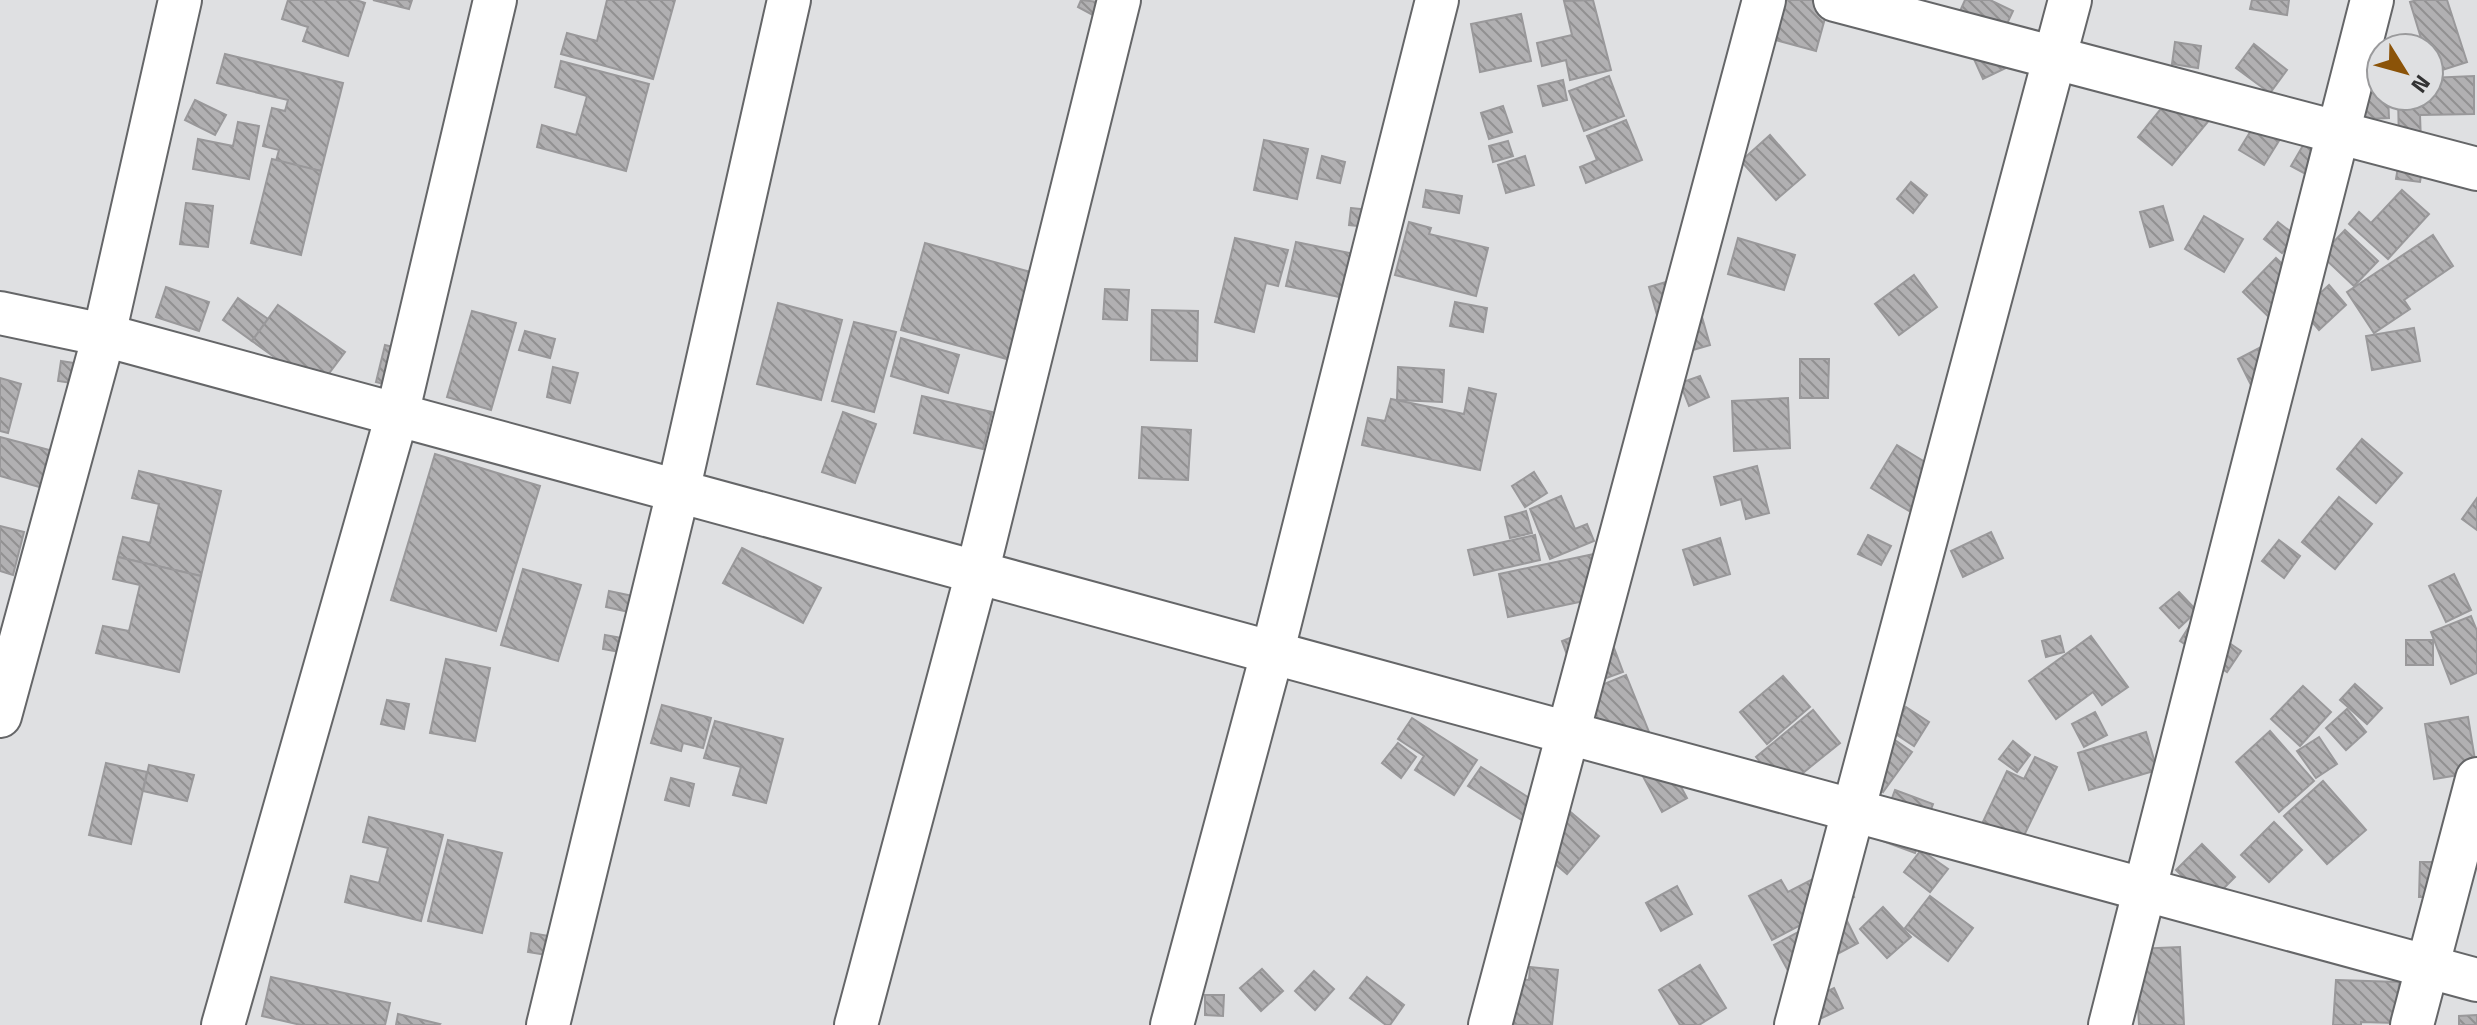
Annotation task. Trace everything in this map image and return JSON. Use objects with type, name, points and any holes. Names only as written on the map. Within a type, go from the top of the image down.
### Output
[{"type":"street","points":[[0,716],[104,335],[180,0]]},
{"type":"street","points":[[223,1025],[397,415],[495,0]]},
{"type":"street","points":[[548,1025],[678,492],[789,0]]},
{"type":"street","points":[[856,1025],[977,573],[1119,0]]},
{"type":"street","points":[[1172,1025],[1272,654],[1437,0]]},
{"type":"street","points":[[1490,1025],[1764,0]]},
{"type":"street","points":[[1835,0],[2477,169]]},
{"type":"street","points":[[1796,1025],[2070,0]]},
{"type":"street","points":[[2110,1025],[2372,0]]},
{"type":"street","points":[[0,313],[104,335],[2477,980]]},
{"type":"street","points":[[2412,1025],[2477,779]]},
{"type":"building","points":[[288,0],[356,0],[365,3],[348,56],[303,41],[308,27],[282,19]]},
{"type":"building","points":[[373,0],[412,0],[409,9]]},
{"type":"building","points":[[607,0],[675,0],[653,79],[561,54],[567,33],[597,41]]},
{"type":"building","points":[[1081,0],[1099,2],[1093,15],[1078,7]]},
{"type":"building","points":[[1593,0],[1611,70],[1570,80],[1566,60],[1542,66],[1537,43],[1572,35],[1564,1]]},
{"type":"building","points":[[1782,0],[1830,0],[1816,51],[1772,39]]},
{"type":"building","points":[[1965,0],[1990,0],[2013,11],[1999,41],[1956,20]]},
{"type":"building","points":[[2252,0],[2289,0],[2287,15],[2250,9]]},
{"type":"building","points":[[2447,0],[2467,62],[2445,69],[2445,32],[2419,32],[2410,2]]},
{"type":"building","points":[[1521,14],[1531,61],[1480,72],[1471,24]]},
{"type":"building","points":[[2175,42],[2201,46],[2198,68],[2172,64]]},
{"type":"building","points":[[2254,44],[2287,70],[2270,93],[2236,68]]},
{"type":"building","points":[[2002,46],[2012,65],[1983,79],[1974,59]]},
{"type":"building","points":[[225,54],[343,83],[321,171],[276,161],[279,150],[263,146],[272,108],[285,111],[288,100],[217,83]]},
{"type":"building","points":[[561,61],[649,84],[626,171],[537,147],[542,125],[576,135],[587,96],[555,87]]},
{"type":"building","points":[[1609,76],[1624,116],[1584,131],[1569,91]]},
{"type":"building","points":[[2474,76],[2474,114],[2420,115],[2421,142],[2399,143],[2398,112],[2445,112],[2445,77]]},
{"type":"building","points":[[1563,80],[1567,100],[1543,106],[1538,86]]},
{"type":"building","points":[[2181,84],[2216,112],[2172,165],[2138,137]]},
{"type":"building","points":[[2365,84],[2365,112],[2389,112],[2389,118],[2343,120],[2342,85]]},
{"type":"building","points":[[195,100],[226,115],[215,135],[185,120]]},
{"type":"building","points":[[1503,106],[1512,132],[1489,139],[1481,113]]},
{"type":"building","points":[[1626,120],[1642,160],[1586,183],[1580,167],[1597,160],[1587,136]]},
{"type":"building","points":[[238,122],[259,126],[249,179],[193,169],[198,139],[233,146]]},
{"type":"building","points":[[2255,124],[2280,139],[2264,165],[2239,150]]},
{"type":"building","points":[[1770,135],[1805,175],[1776,200],[1741,161]]},
{"type":"building","points":[[1264,140],[1308,149],[1297,199],[1254,190]]},
{"type":"building","points":[[1508,141],[1513,156],[1493,162],[1489,146]]},
{"type":"building","points":[[2305,142],[2326,154],[2313,178],[2291,166]]},
{"type":"building","points":[[2400,155],[2424,158],[2420,182],[2396,179]]},
{"type":"building","points":[[1322,156],[1345,162],[1340,183],[1317,178]]},
{"type":"building","points":[[1525,156],[1534,185],[1506,193],[1498,165]]},
{"type":"building","points":[[272,159],[321,171],[301,255],[251,243]]},
{"type":"building","points":[[1911,182],[1927,195],[1913,213],[1897,199]]},
{"type":"building","points":[[1426,190],[1462,196],[1459,213],[1423,207]]},
{"type":"building","points":[[2402,190],[2429,214],[2388,259],[2349,224],[2359,212],[2371,223]]},
{"type":"building","points":[[186,203],[213,206],[208,247],[180,244]]},
{"type":"building","points":[[2163,206],[2173,240],[2150,247],[2140,212]]},
{"type":"building","points":[[1351,208],[1369,210],[1367,227],[1349,225]]},
{"type":"building","points":[[2204,216],[2243,239],[2224,272],[2185,249]]},
{"type":"building","points":[[1409,222],[1431,228],[1429,234],[1488,248],[1476,296],[1395,275]]},
{"type":"building","points":[[2278,222],[2295,235],[2282,253],[2264,239]]},
{"type":"building","points":[[2345,230],[2378,261],[2354,286],[2321,255]]},
{"type":"building","points":[[2433,235],[2453,266],[2404,300],[2410,309],[2374,333],[2347,292]]},
{"type":"building","points":[[1235,238],[1288,250],[1278,286],[1266,283],[1254,332],[1215,322]]},
{"type":"building","points":[[1738,238],[1795,255],[1784,290],[1728,274]]},
{"type":"building","points":[[1296,242],[1364,256],[1354,300],[1286,286]]},
{"type":"building","points":[[925,243],[1038,274],[1014,361],[901,330]]},
{"type":"building","points":[[2276,258],[2306,286],[2273,321],[2243,292]]},
{"type":"building","points":[[1690,275],[1710,345],[1669,357],[1649,287]]},
{"type":"building","points":[[1914,275],[1937,307],[1899,335],[1875,304]]},
{"type":"building","points":[[2329,285],[2346,305],[2319,330],[2302,310]]},
{"type":"building","points":[[166,287],[209,302],[199,331],[156,317]]},
{"type":"building","points":[[1105,289],[1129,290],[1127,320],[1103,319]]},
{"type":"building","points":[[238,298],[268,319],[252,341],[223,320]]},
{"type":"building","points":[[1455,302],[1487,308],[1483,332],[1450,326]]},
{"type":"building","points":[[778,303],[842,320],[821,400],[757,384]]},
{"type":"building","points":[[278,305],[345,352],[318,388],[252,341]]},
{"type":"building","points":[[1152,310],[1198,311],[1197,361],[1151,360]]},
{"type":"building","points":[[472,311],[516,323],[491,410],[447,397]]},
{"type":"building","points":[[854,322],[896,332],[874,412],[832,401]]},
{"type":"building","points":[[2414,328],[2420,361],[2372,370],[2366,336]]},
{"type":"building","points":[[525,331],[555,339],[550,358],[519,350]]},
{"type":"building","points":[[901,338],[959,355],[948,393],[891,376]]},
{"type":"building","points":[[2267,344],[2262,407],[2238,359]]},
{"type":"building","points":[[385,345],[409,351],[400,388],[376,382]]},
{"type":"building","points":[[1800,359],[1829,359],[1828,398],[1800,398]]},
{"type":"building","points":[[61,361],[81,364],[79,384],[58,381]]},
{"type":"building","points":[[553,367],[578,373],[570,403],[547,397]]},
{"type":"building","points":[[1398,367],[1444,370],[1442,402],[1397,400]]},
{"type":"building","points":[[1700,376],[1709,397],[1689,406],[1680,383]]},
{"type":"building","points":[[0,378],[21,384],[8,433],[0,431]]},
{"type":"building","points":[[1469,388],[1496,394],[1480,470],[1362,445],[1368,418],[1385,421],[1391,399],[1464,414]]},
{"type":"building","points":[[922,396],[992,412],[983,449],[914,433]]},
{"type":"building","points":[[1788,398],[1790,448],[1734,451],[1732,401]]},
{"type":"building","points":[[843,412],[876,424],[855,483],[822,472]]},
{"type":"building","points":[[1142,427],[1191,430],[1188,480],[1139,478]]},
{"type":"building","points":[[0,437],[53,451],[43,488],[0,476]]},
{"type":"building","points":[[2362,439],[2402,473],[2376,503],[2337,469]]},
{"type":"building","points":[[1897,445],[1935,468],[1909,511],[1871,488]]},
{"type":"building","points":[[435,454],[540,486],[496,631],[391,600]]},
{"type":"building","points":[[1757,466],[1769,513],[1746,519],[1741,499],[1721,505],[1714,477]]},
{"type":"building","points":[[139,471],[221,491],[201,576],[118,557],[123,537],[150,543],[159,504],[132,498]]},
{"type":"building","points":[[1534,472],[1547,493],[1525,507],[1512,486]]},
{"type":"building","points":[[1561,496],[1575,529],[1587,524],[1594,541],[1550,559],[1530,509]]},
{"type":"building","points":[[2339,497],[2372,524],[2335,569],[2302,542]]},
{"type":"building","points":[[2477,498],[2477,530],[2462,519]]},
{"type":"building","points":[[1526,511],[1532,533],[1510,538],[1505,517]]},
{"type":"building","points":[[0,526],[24,532],[13,575],[0,571]]},
{"type":"building","points":[[1991,532],[2003,558],[1963,577],[1951,551]]},
{"type":"building","points":[[1535,535],[1540,560],[1474,575],[1468,550]]},
{"type":"building","points":[[1868,535],[1891,546],[1881,565],[1858,554]]},
{"type":"building","points":[[1720,538],[1730,574],[1694,585],[1683,550]]},
{"type":"building","points":[[2279,540],[2300,556],[2284,578],[2262,561]]},
{"type":"building","points":[[742,548],[821,588],[803,623],[723,583]]},
{"type":"building","points":[[1594,554],[1603,597],[1508,617],[1499,574]]},
{"type":"building","points":[[118,557],[201,576],[179,672],[96,653],[103,626],[129,631],[140,585],[113,579]]},
{"type":"building","points":[[523,569],[581,585],[558,661],[501,645]]},
{"type":"building","points":[[2454,574],[2471,610],[2446,622],[2429,586]]},
{"type":"building","points":[[609,591],[633,596],[629,612],[606,607]]},
{"type":"building","points":[[2179,592],[2197,611],[2179,628],[2160,608]]},
{"type":"building","points":[[2471,616],[2477,631],[2477,673],[2451,684],[2431,632]]},
{"type":"building","points":[[2194,619],[2241,651],[2227,672],[2180,641]]},
{"type":"building","points":[[1605,624],[1623,672],[1579,688],[1562,641]]},
{"type":"building","points":[[605,635],[622,638],[620,652],[603,649]]},
{"type":"building","points":[[2060,636],[2064,652],[2046,657],[2042,641]]},
{"type":"building","points":[[2091,636],[2128,687],[2102,705],[2093,692],[2056,719],[2029,681]]},
{"type":"building","points":[[2406,640],[2433,640],[2433,665],[2406,665]]},
{"type":"building","points":[[446,659],[490,668],[475,741],[430,733]]},
{"type":"building","points":[[1626,675],[1649,732],[1610,748],[1587,691]]},
{"type":"building","points":[[1783,676],[1810,707],[1767,744],[1740,712]]},
{"type":"building","points":[[2355,684],[2382,708],[2367,724],[2340,700]]},
{"type":"building","points":[[2303,686],[2331,712],[2300,746],[2271,719]]},
{"type":"building","points":[[387,700],[409,704],[404,729],[381,724]]},
{"type":"building","points":[[662,705],[711,718],[703,748],[683,743],[681,751],[651,743]]},
{"type":"building","points":[[1906,707],[1929,722],[1914,746],[1891,731]]},
{"type":"building","points":[[2347,709],[2366,732],[2346,750],[2326,728]]},
{"type":"building","points":[[1813,710],[1840,743],[1783,789],[1756,757]]},
{"type":"building","points":[[2095,712],[2107,735],[2084,747],[2072,724]]},
{"type":"building","points":[[2468,717],[2477,772],[2434,779],[2425,724]]},
{"type":"building","points":[[1412,718],[1477,760],[1454,795],[1415,770],[1424,756],[1398,739]]},
{"type":"building","points":[[715,721],[783,739],[766,803],[733,795],[741,767],[704,758]]},
{"type":"building","points":[[2270,731],[2314,781],[2279,812],[2236,762]]},
{"type":"building","points":[[2146,732],[2157,770],[2089,790],[2078,753]]},
{"type":"building","points":[[1885,733],[1912,752],[1883,792],[1856,773]]},
{"type":"building","points":[[2319,737],[2337,764],[2316,778],[2297,751]]},
{"type":"building","points":[[2013,741],[2030,755],[2017,772],[1999,759]]},
{"type":"building","points":[[1398,743],[1416,757],[1401,778],[1382,763]]},
{"type":"building","points":[[1664,755],[1687,798],[1662,812],[1639,769]]},
{"type":"building","points":[[2035,757],[2057,767],[2019,846],[1980,828],[2007,771],[2024,779]]},
{"type":"building","points":[[106,763],[147,772],[131,844],[89,835]]},
{"type":"building","points":[[149,765],[194,775],[187,801],[143,791]]},
{"type":"building","points":[[1481,767],[1537,803],[1525,822],[1468,786]]},
{"type":"building","points":[[671,778],[694,784],[689,806],[665,800]]},
{"type":"building","points":[[2323,781],[2366,830],[2327,864],[2284,816]]},
{"type":"building","points":[[1895,790],[1933,804],[1915,853],[1877,839]]},
{"type":"building","points":[[1567,809],[1599,836],[1567,874],[1535,847]]},
{"type":"building","points":[[369,817],[443,835],[421,921],[345,902],[351,876],[379,883],[388,848],[363,842]]},
{"type":"building","points":[[2274,822],[2302,850],[2269,882],[2241,855]]},
{"type":"building","points":[[448,840],[502,853],[482,933],[428,921]]},
{"type":"building","points":[[2202,844],[2235,877],[2209,903],[2176,870]]},
{"type":"building","points":[[1921,850],[1948,869],[1930,892],[1904,872]]},
{"type":"building","points":[[2420,862],[2449,862],[2448,897],[2419,897]]},
{"type":"building","points":[[1838,866],[1854,897],[1772,940],[1749,896],[1781,880],[1788,892]]},
{"type":"building","points":[[1677,886],[1692,914],[1661,931],[1646,903]]},
{"type":"building","points":[[1930,896],[1973,928],[1948,961],[1905,928]]},
{"type":"building","points":[[1883,907],[1911,937],[1887,958],[1860,929]]},
{"type":"building","points":[[1841,909],[1858,943],[1792,978],[1774,945]]},
{"type":"building","points":[[531,933],[549,936],[547,955],[528,952]]},
{"type":"building","points":[[2180,947],[2184,1025],[2139,1025],[2135,949]]},
{"type":"building","points":[[1700,965],[1726,1008],[1699,1025],[1680,1025],[1659,990]]},
{"type":"building","points":[[1530,967],[1558,970],[1552,1025],[1505,1025],[1510,978],[1529,980]]},
{"type":"building","points":[[1262,969],[1283,991],[1261,1011],[1240,988]]},
{"type":"building","points":[[1314,971],[1334,989],[1315,1010],[1295,991]]},
{"type":"building","points":[[271,977],[390,1003],[385,1025],[301,1025],[262,1016]]},
{"type":"building","points":[[1367,977],[1404,1005],[1390,1025],[1350,998]]},
{"type":"building","points":[[2336,980],[2399,982],[2397,1023],[2333,1025]]},
{"type":"building","points":[[1834,988],[1843,1008],[1822,1018],[1813,998]]},
{"type":"building","points":[[1205,995],[1224,995],[1223,1016],[1205,1015]]},
{"type":"building","points":[[398,1014],[440,1024],[396,1025]]},
{"type":"building","points":[[2477,1015],[2477,1025],[2459,1025],[2459,1016]]}]
